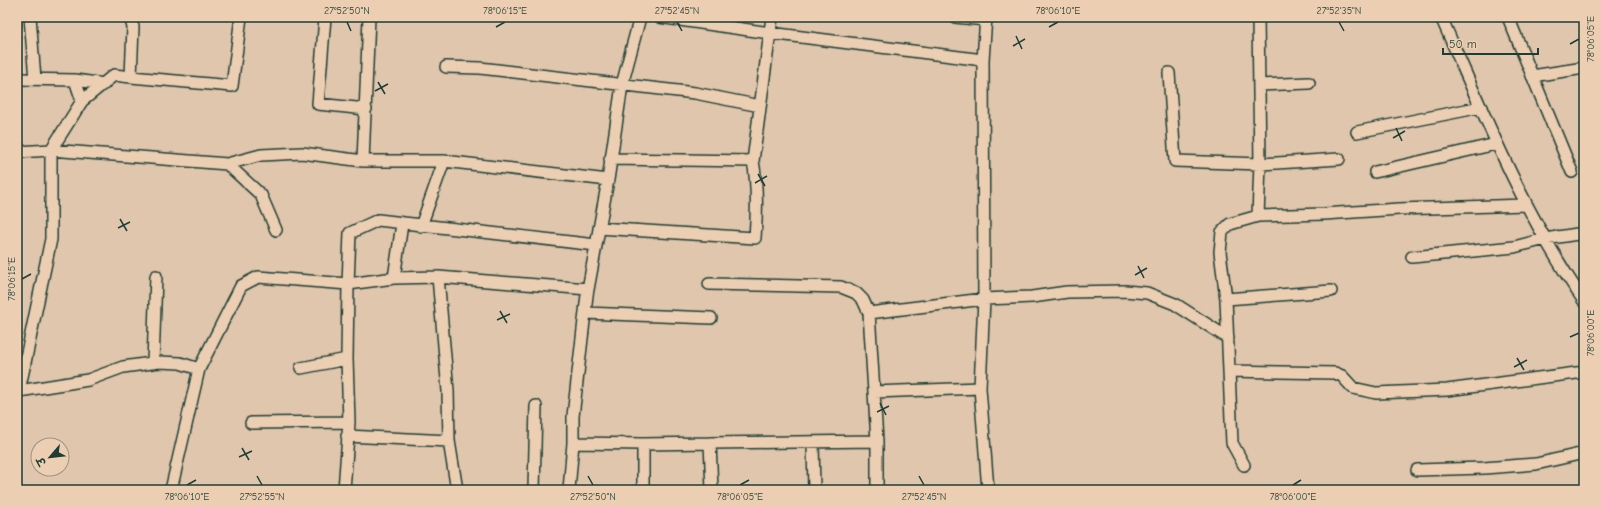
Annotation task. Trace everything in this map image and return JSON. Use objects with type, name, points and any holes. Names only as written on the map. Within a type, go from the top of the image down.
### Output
[{"type":"street","points":[[30,17],[35,79]]},
{"type":"street","points":[[130,17],[133,27],[131,77]]},
{"type":"street","points":[[199,369],[180,363],[153,363],[123,367],[88,380],[18,392],[51,240],[51,150],[82,101],[114,75],[232,86],[241,17]]},
{"type":"street","points":[[325,17],[318,104],[366,109]]},
{"type":"street","points":[[363,161],[369,17]]},
{"type":"street","points":[[569,490],[573,443],[573,416],[588,289],[608,180],[622,85],[640,17]]},
{"type":"street","points":[[660,17],[770,33],[983,60]]},
{"type":"street","points":[[599,228],[755,238],[757,179],[753,160],[772,17]]},
{"type":"street","points":[[955,17],[986,18],[983,60],[984,299],[980,388],[988,490]]},
{"type":"street","points":[[1258,17],[1260,164],[1258,216]]},
{"type":"street","points":[[1441,17],[1496,144],[1526,205],[1545,239],[1582,294]]},
{"type":"street","points":[[1508,17],[1572,172]]},
{"type":"street","points":[[446,67],[480,68],[695,93],[760,106]]},
{"type":"street","points":[[1532,76],[1584,68]]},
{"type":"street","points":[[1170,73],[1175,161],[1260,164],[1339,160]]},
{"type":"street","points":[[17,79],[76,80],[104,84]]},
{"type":"street","points":[[76,80],[82,101]]},
{"type":"street","points":[[1259,85],[1309,83]]},
{"type":"street","points":[[1357,132],[1480,108]]},
{"type":"street","points":[[1375,172],[1496,144]]},
{"type":"street","points":[[17,152],[51,150],[227,164],[261,155],[302,153],[363,161],[444,161],[608,180]]},
{"type":"street","points":[[610,159],[753,160]]},
{"type":"street","points":[[421,226],[444,161]]},
{"type":"street","points":[[227,164],[261,195],[276,230]]},
{"type":"street","points":[[1244,465],[1232,443],[1226,299],[1220,252],[1222,232],[1230,224],[1258,216],[1324,214],[1399,209],[1526,205]]},
{"type":"street","points":[[344,490],[349,422],[347,359],[350,233],[378,220],[402,224],[596,245]]},
{"type":"street","points":[[394,278],[402,224]]},
{"type":"street","points":[[1412,257],[1508,248],[1545,239],[1584,233]]},
{"type":"street","points":[[153,363],[156,276]]},
{"type":"street","points":[[171,490],[199,369],[241,286],[258,277],[348,284],[394,278],[438,277],[588,289]]},
{"type":"street","points":[[438,277],[448,391],[449,441],[457,490]]},
{"type":"street","points":[[709,284],[841,287],[856,293],[863,300],[870,313],[877,441],[877,490]]},
{"type":"street","points":[[870,313],[984,299],[1032,297],[1067,292],[1125,291],[1147,293],[1175,304],[1228,338]]},
{"type":"street","points":[[1226,299],[1331,291]]},
{"type":"street","points":[[585,313],[711,318]]},
{"type":"street","points":[[301,368],[347,359]]},
{"type":"street","points":[[1230,371],[1335,373],[1342,376],[1353,388],[1376,393],[1447,390],[1584,372]]},
{"type":"street","points":[[874,392],[980,388]]},
{"type":"street","points":[[534,490],[536,406]]},
{"type":"street","points":[[251,423],[349,422]]},
{"type":"street","points":[[347,436],[449,441]]},
{"type":"street","points":[[573,443],[643,444],[877,441]]},
{"type":"street","points":[[813,442],[814,490]]},
{"type":"street","points":[[710,443],[712,490]]},
{"type":"street","points":[[643,444],[643,490]]},
{"type":"street","points":[[1417,470],[1484,468],[1536,464],[1584,453]]}]
